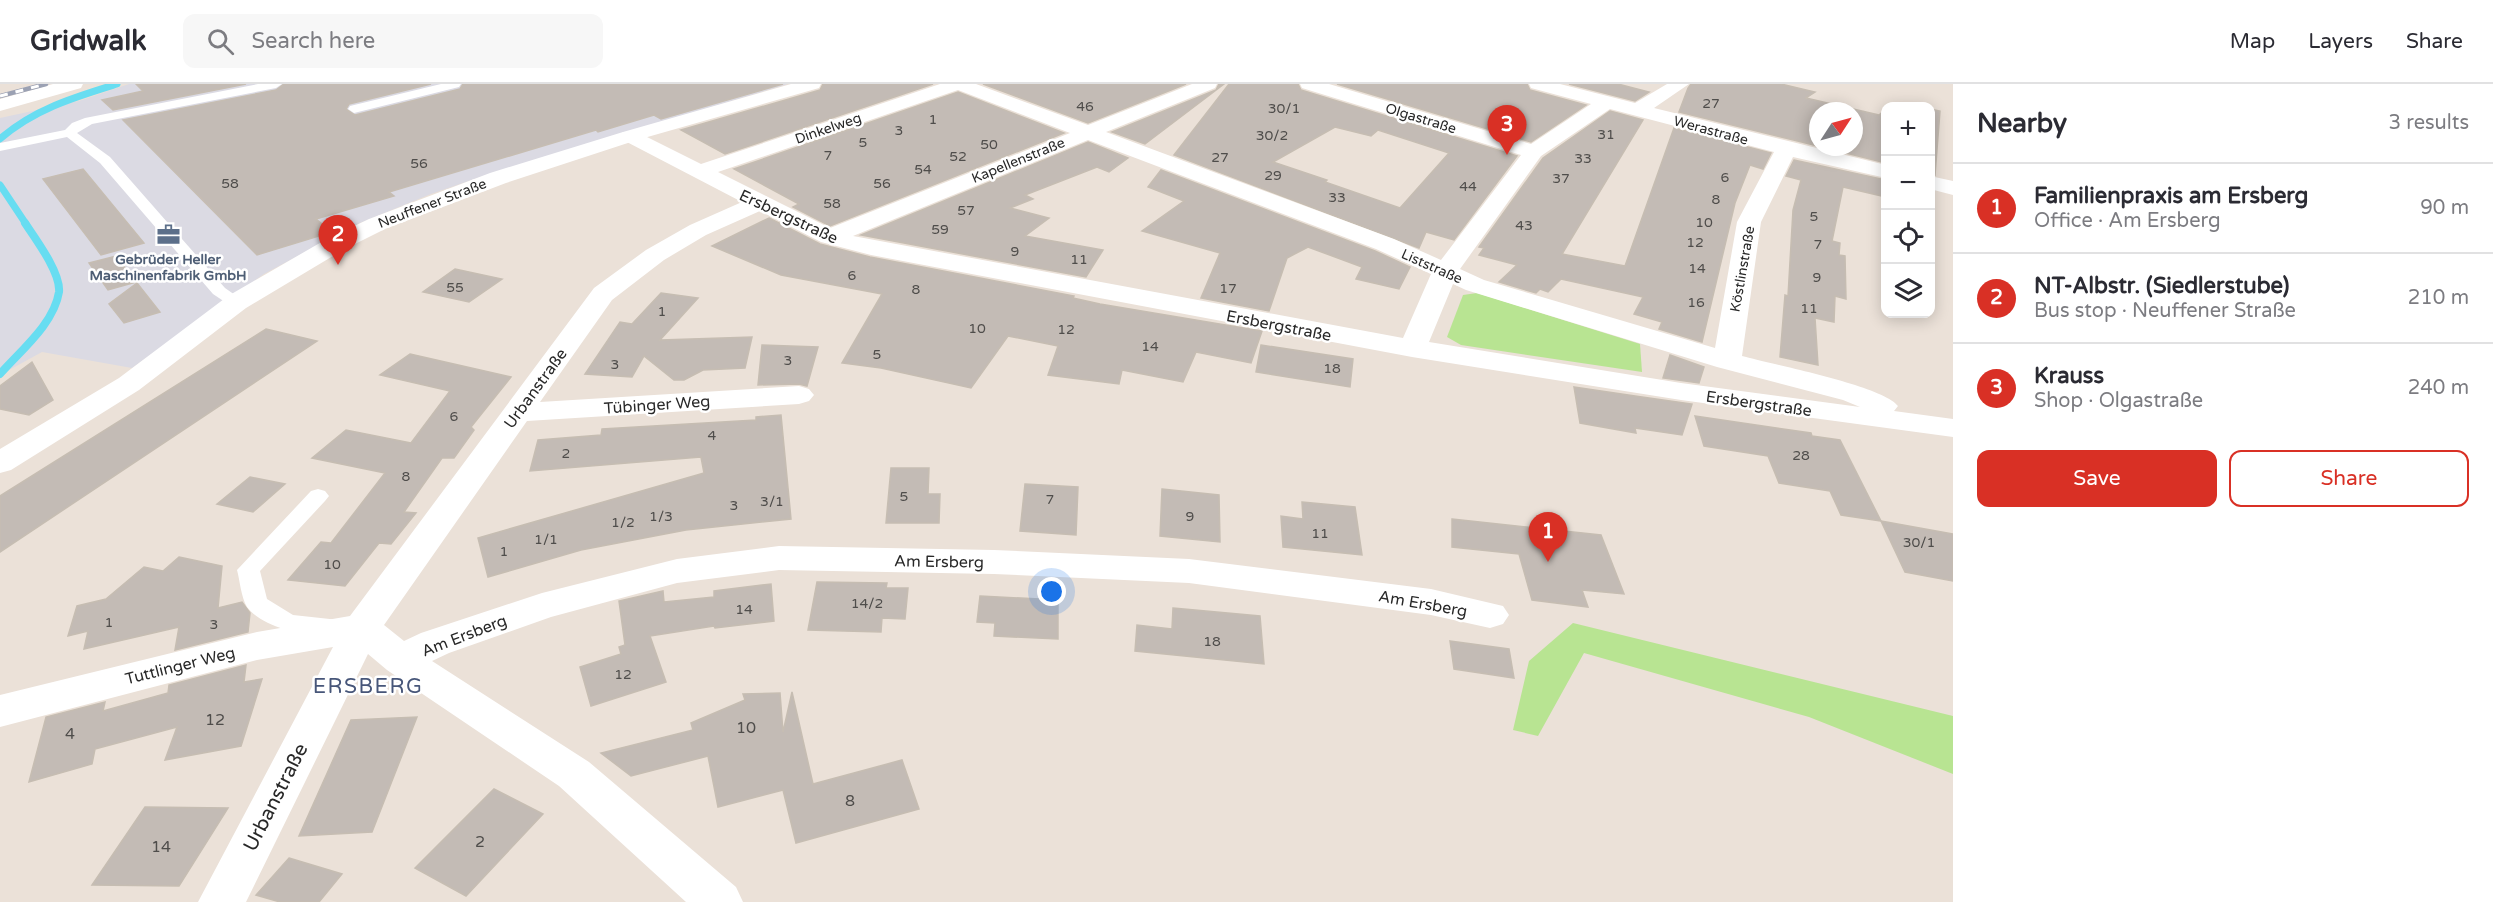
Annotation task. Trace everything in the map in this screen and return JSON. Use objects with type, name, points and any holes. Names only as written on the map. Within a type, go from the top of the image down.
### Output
[{"type":"street","points":[[0,105],[74,84]]},
{"type":"street","name":"Neuffener Straße","points":[[0,464],[129,384],[237,302],[334,245],[388,220],[498,178],[630,136],[812,84]]},
{"type":"street","name":"Liststraße","points":[[959,84],[1385,244],[1475,285],[1727,361],[1852,394],[1891,409],[1912,424]]},
{"type":"street","name":"Dinkelweg","points":[[698,172],[959,84]]},
{"type":"street","name":"Kapellenstraße","points":[[829,237],[1208,84]]},
{"type":"street","name":"Olgastraße","points":[[1309,84],[1534,152]]},
{"type":"street","name":"Werastraße","points":[[1538,84],[1786,149],[1881,171]]},
{"type":"street","points":[[1638,110],[1680,84]]},
{"type":"street","points":[[1412,349],[1445,272],[1534,152],[1607,102]]},
{"type":"street","name":"Ersbergstraße","points":[[630,136],[758,203],[829,237],[871,248],[1412,349],[1681,392],[1953,429]]},
{"type":"street","name":"Köstlinstraße","points":[[1727,361],[1749,222],[1786,149]]},
{"type":"street","points":[[1935,183],[1953,188]]},
{"type":"street","name":"Urbanstraße","points":[[222,902],[362,628],[603,294],[655,255],[698,230],[758,203]]},
{"type":"street","name":"Tübinger Weg","points":[[516,413],[799,395]]},
{"type":"street","name":"Am Ersberg","points":[[401,660],[435,643],[542,606],[677,571],[779,558],[994,562],[1189,571],[1431,602],[1490,615]]},
{"type":"street","name":"Am Ersberg","points":[[362,628],[401,660],[574,774],[719,902]]},
{"type":"street","name":"Tuttlinger Weg","points":[[0,711],[257,646],[362,628]]},
{"type":"lane","points":[[0,147],[69,133],[77,126],[89,121],[276,84]]},
{"type":"lane","points":[[354,109],[455,84]]},
{"type":"lane","points":[[69,133],[105,160],[219,291],[237,302]]},
{"type":"lane","points":[[318,496],[248,570],[257,603],[288,623],[362,628]]},
{"type":"shaded area","name":"Gebrüder Heller Maschinenfabrik GmbH","points":[[129,84],[788,84],[492,173],[431,194],[360,223],[264,274],[132,368],[42,352],[0,375],[0,118],[79,101]]},
{"type":"green space","points":[[1477,293],[1640,344],[1642,372],[1461,345],[1447,337],[1463,295]]},
{"type":"green space","points":[[1573,623],[1953,716],[1953,774],[1809,717],[1584,653],[1538,736],[1513,730],[1529,661]]},
{"type":"building","points":[[136,84],[246,84],[113,110],[102,100],[143,91]]},
{"type":"building","points":[[284,84],[431,84],[349,104],[346,109],[355,115],[460,89],[463,84],[783,84],[661,119],[654,115],[598,132],[596,130],[389,192],[394,196],[316,219],[332,232],[257,255],[123,120],[276,90]]},
{"type":"building","points":[[823,84],[933,84],[725,154],[681,130],[820,90]]},
{"type":"building","points":[[983,84],[1186,84],[1088,123]]},
{"type":"building","points":[[1219,84],[1224,84],[1145,144],[1112,132],[1216,90]]},
{"type":"building","points":[[1229,84],[1298,84],[1301,90],[1517,156],[1454,240],[1426,232],[1419,248],[1174,155]],"holes":[[[1335,127],[1371,136],[1378,130],[1449,153],[1400,208],[1273,162]]]},
{"type":"building","points":[[1337,84],[1527,84],[1530,90],[1586,105],[1531,142]]},
{"type":"building","points":[[1569,84],[1618,84],[1649,92],[1635,101]]},
{"type":"building","points":[[1691,84],[1781,84],[1815,92],[1806,98],[1823,102],[1809,102],[1809,144],[1679,112]]},
{"type":"building","points":[[958,92],[1064,133],[830,226],[793,207],[799,204],[734,169]]},
{"type":"building","points":[[1935,110],[1940,111],[1935,175]]},
{"type":"building","points":[[1610,111],[1643,120],[1562,254],[1625,266],[1674,128],[1771,153],[1763,169],[1750,165],[1735,203],[1702,342],[1659,329],[1662,322],[1634,314],[1643,297],[1561,279],[1548,292],[1540,289],[1536,293],[1499,282],[1517,265],[1479,255],[1484,248],[1479,247],[1543,158]]},
{"type":"building","points":[[1863,111],[1879,115],[1881,113],[1881,162],[1858,156],[1863,156]]},
{"type":"building","points":[[1088,142],[1128,158],[1109,172],[1097,167],[1025,195],[1033,199],[1010,208],[1049,218],[1025,236],[1103,250],[1086,277],[861,235]]},
{"type":"building","points":[[1794,160],[1881,179],[1881,196],[1843,187],[1832,241],[1840,243],[1839,255],[1845,256],[1846,299],[1835,296],[1834,322],[1815,318],[1818,365],[1780,357],[1785,295],[1788,296],[1793,210],[1801,180],[1786,176]]},
{"type":"building","points":[[83,169],[144,243],[101,255],[43,179]]},
{"type":"building","points":[[1161,170],[1375,251],[1410,267],[1399,289],[1356,279],[1362,267],[1308,247],[1287,258],[1269,311],[1201,298],[1220,253],[1142,231],[1184,201],[1148,187]]},
{"type":"building","points":[[769,218],[820,244],[870,257],[1074,296],[1073,298],[1100,304],[1262,331],[1251,363],[1196,352],[1183,382],[1122,370],[1119,384],[1048,375],[1058,346],[1008,336],[971,388],[881,368],[842,363],[882,294],[781,275],[712,246]]},
{"type":"building","points":[[116,256],[136,282],[108,290],[89,263]]},
{"type":"building","points":[[455,269],[502,279],[469,302],[423,292]]},
{"type":"building","points":[[137,283],[160,312],[124,323],[109,304]]},
{"type":"building","points":[[661,293],[698,298],[660,340],[752,337],[745,368],[703,370],[684,380],[674,380],[644,356],[632,377],[585,374],[620,322],[632,324]]},
{"type":"building","points":[[266,329],[317,341],[0,552],[0,496]]},
{"type":"building","points":[[762,345],[818,347],[807,386],[799,384],[758,385]]},
{"type":"building","points":[[1261,345],[1353,359],[1350,387],[1256,372]]},
{"type":"building","points":[[410,354],[511,377],[471,427],[474,430],[454,458],[442,458],[404,512],[416,513],[391,544],[379,543],[345,586],[288,580],[321,542],[331,543],[385,473],[312,458],[346,430],[411,443],[450,391],[380,375]]},
{"type":"building","points":[[1670,355],[1704,367],[1699,383],[1663,378]]},
{"type":"building","points":[[32,362],[53,400],[29,415],[0,409],[0,386]]},
{"type":"building","points":[[1574,387],[1692,404],[1682,435],[1635,428],[1636,433],[1580,423]]},
{"type":"building","points":[[781,415],[791,519],[686,530],[581,550],[488,577],[478,538],[704,473],[701,457],[530,471],[538,440],[601,435],[602,429],[756,420],[756,417]]},
{"type":"building","points":[[1695,416],[1811,433],[1812,436],[1840,440],[1881,521],[1841,515],[1830,491],[1779,483],[1768,456],[1704,446]]},
{"type":"building","points":[[891,468],[929,468],[928,494],[940,494],[939,523],[886,523]]},
{"type":"building","points":[[250,477],[285,484],[253,512],[217,504]]},
{"type":"building","points":[[1025,484],[1078,487],[1076,535],[1020,531]]},
{"type":"building","points":[[1162,489],[1219,495],[1220,542],[1160,536]]},
{"type":"building","points":[[1302,502],[1355,507],[1362,555],[1283,547],[1281,516],[1303,519]]},
{"type":"building","points":[[1452,519],[1601,535],[1624,594],[1582,590],[1588,607],[1532,600],[1519,554],[1452,547]]},
{"type":"building","points":[[1881,521],[1953,534],[1953,581],[1905,572]]},
{"type":"building","points":[[179,557],[222,566],[218,608],[242,602],[250,613],[248,632],[175,650],[179,627],[84,649],[88,631],[68,636],[77,606],[106,599],[144,567],[163,571]]},
{"type":"building","points":[[817,582],[887,583],[886,588],[908,588],[905,619],[882,618],[881,632],[808,630]]},
{"type":"building","points":[[771,584],[774,621],[715,628],[714,626],[650,636],[666,682],[591,706],[580,667],[621,654],[619,647],[625,645],[619,601],[663,591],[664,602],[714,597],[714,591]]},
{"type":"building","points":[[980,596],[1058,600],[1058,639],[994,636],[995,623],[977,622]]},
{"type":"building","points":[[1173,608],[1260,616],[1264,664],[1135,651],[1137,625],[1172,629]]},
{"type":"building","points":[[1450,641],[1509,649],[1514,678],[1454,669]]},
{"type":"building","points":[[246,665],[244,682],[262,679],[241,746],[165,760],[177,727],[95,749],[92,764],[29,782],[46,717],[105,702],[103,711],[168,693],[169,685]]},
{"type":"building","points":[[792,692],[813,784],[902,760],[919,809],[796,843],[783,790],[718,807],[708,756],[631,776],[601,753],[693,730],[691,723],[745,700],[743,694],[780,693],[783,732]]},
{"type":"building","points":[[417,717],[372,832],[299,836],[351,720]]},
{"type":"building","points":[[494,789],[543,814],[466,896],[415,868]]},
{"type":"building","points":[[145,807],[228,808],[179,886],[92,885]]},
{"type":"building","points":[[289,858],[342,874],[319,902],[280,902],[256,895]]},
{"type":"waterway","points":[[0,139],[41,112],[70,99],[117,84]]},
{"type":"waterway","points":[[0,185],[26,224]]},
{"type":"waterway","points":[[0,374],[43,326],[56,304],[59,292],[59,284],[52,266],[25,223]]},
{"type":"railway","points":[[0,96],[46,84]]},
{"type":"place","name":"Krauss","points":[[1507,155]]},
{"type":"place","name":"Gebrüder Heller Maschinenfabrik GmbH","points":[[168,235]]},
{"type":"place","name":"NT-Albstr. (Siedlerstube)","points":[[338,265]]},
{"type":"place","name":"Familienpraxis am Ersberg","points":[[1548,562]]},
{"type":"district","name":"ERSBERG","points":[[368,686]]}]
